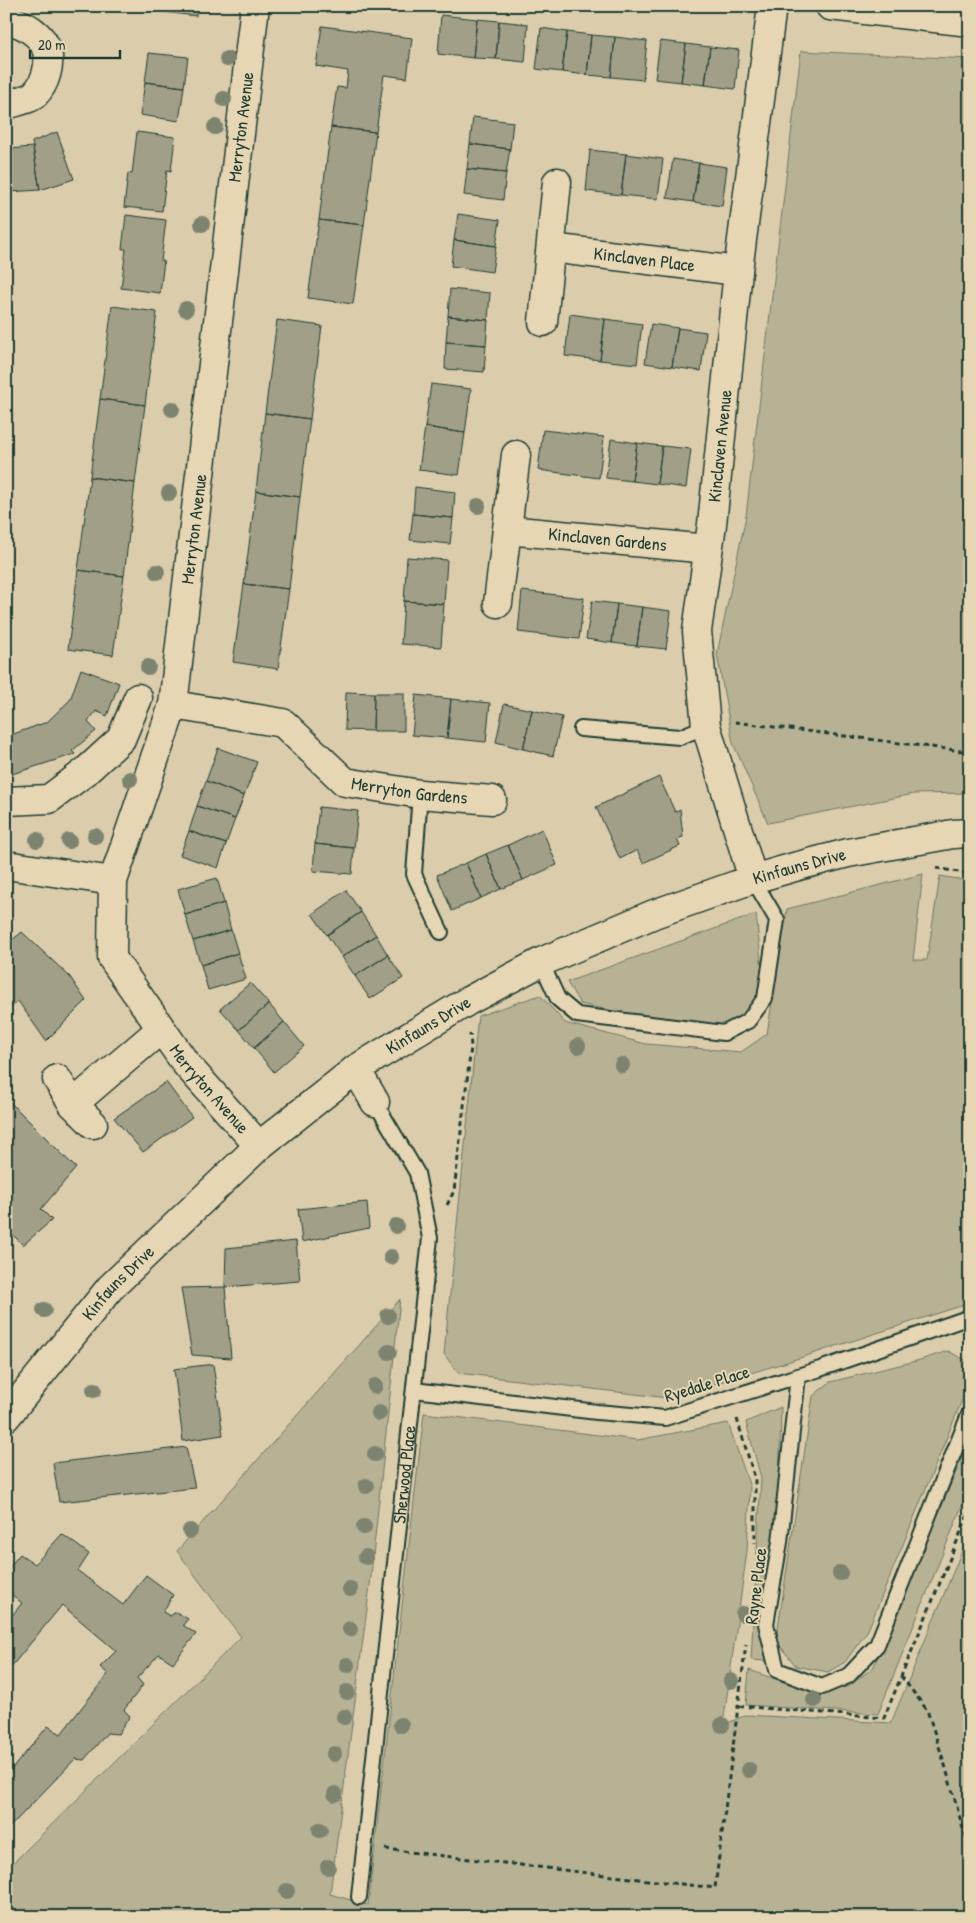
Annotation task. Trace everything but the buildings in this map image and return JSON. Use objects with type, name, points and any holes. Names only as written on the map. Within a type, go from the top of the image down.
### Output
[{"type":"street","name":"Merryton Avenue","points":[[255,6],[173,705],[113,881],[112,958],[186,1064],[259,1146]]},
{"type":"street","name":"Kinclaven Avenue","points":[[753,879],[705,722],[697,631],[712,524],[738,271],[772,6]]},
{"type":"street","points":[[830,6],[970,22]]},
{"type":"street","points":[[6,105],[34,95],[46,77],[47,51],[34,31],[12,16]]},
{"type":"street","points":[[543,322],[557,182]]},
{"type":"street","name":"Kinclaven Place","points":[[551,248],[738,271]]},
{"type":"street","points":[[498,603],[516,454]]},
{"type":"street","name":"Kinclaven Gardens","points":[[507,530],[708,549]]},
{"type":"street","points":[[6,801],[49,799],[85,772],[121,739],[138,698]]},
{"type":"street","name":"Merryton Gardens","points":[[173,705],[283,723],[345,782],[420,794],[492,800]]},
{"type":"street","points":[[121,739],[156,757]]},
{"type":"street","name":"Kinfauns Drive","points":[[6,1417],[110,1288],[259,1146],[356,1069],[468,1001],[541,962],[654,914],[753,879],[848,853],[953,834],[970,833]]},
{"type":"street","points":[[6,865],[113,881]]},
{"type":"street","name":"Merryton Avenue","points":[[74,1104],[162,1029]]},
{"type":"street","name":"Sherwood Place","points":[[356,1069],[376,1102]]},
{"type":"street","points":[[57,1079],[74,1104],[93,1124]]},
{"type":"lane","points":[[581,729],[680,736],[705,722]]},
{"type":"lane","points":[[420,794],[414,874],[441,932]]},
{"type":"lane","points":[[541,962],[558,999],[577,1015],[724,1033],[748,1021],[765,998],[777,920],[753,879]]},
{"type":"lane","name":"Sherwood Place","points":[[359,1898],[430,1238],[417,1173],[376,1102]]},
{"type":"lane","name":"Ryedale Place","points":[[414,1390],[665,1418],[798,1376],[970,1317]]},
{"type":"lane","name":"Rayne Place","points":[[798,1376],[780,1542],[766,1624],[777,1670],[822,1687],[848,1676],[877,1645],[970,1412]]},
{"type":"path","points":[[705,722],[970,752]]},
{"type":"path","points":[[430,1238],[454,1191],[470,1047],[468,1001]]},
{"type":"path","points":[[731,1397],[755,1479],[755,1550]]},
{"type":"path","points":[[365,1847],[715,1888],[747,1638]]},
{"type":"path","points":[[901,1676],[927,1710],[964,1832],[970,1846]]},
{"type":"shaded area","points":[[801,51],[970,59],[970,793],[914,794],[768,823],[733,743],[717,654],[746,516]]},
{"type":"shaded area","points":[[923,874],[913,960],[927,960],[940,876],[970,881],[970,1303],[668,1398],[458,1373],[444,1354],[478,1016],[540,995],[565,1023],[646,1044],[741,1052],[767,1034],[787,909]]},
{"type":"shaded area","points":[[756,914],[765,998],[748,1021],[718,1032],[580,1004],[567,982]]},
{"type":"shaded area","points":[[400,1299],[370,1585],[330,1894],[368,1905],[424,1413],[637,1440],[728,1423],[750,1487],[747,1551],[723,1725],[746,1715],[891,1723],[970,1531],[970,1917],[6,1917],[6,1870],[241,1637],[177,1551]]},
{"type":"shaded area","points":[[948,1351],[969,1362],[967,1388],[868,1630],[845,1662],[828,1672],[796,1666],[776,1641],[813,1396],[830,1382],[920,1360]]},
{"type":"shaded area","points":[[781,1407],[779,1494],[761,1633],[768,1661],[751,1660],[761,1478],[746,1422]]},
{"type":"shaded area","points":[[970,1439],[970,1486],[878,1714],[746,1705],[749,1670],[804,1689],[847,1687],[873,1668]]}]
